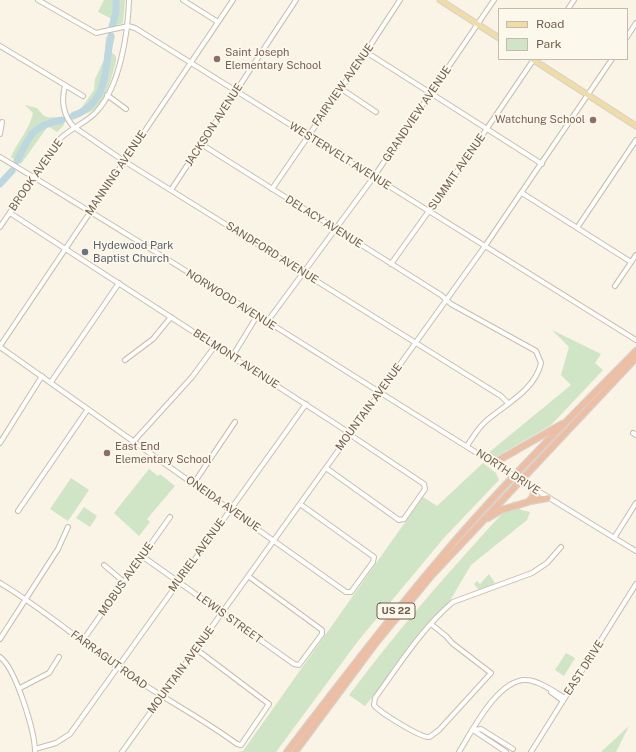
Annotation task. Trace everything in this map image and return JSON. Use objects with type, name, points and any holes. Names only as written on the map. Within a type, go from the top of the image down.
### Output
[{"type":"highway","name":"US 22","points":[[295,752],[379,640],[432,575],[567,421],[636,351]]},
{"type":"highway","name":"US 22","points":[[287,752],[368,646],[438,561],[636,358]]},
{"type":"highway","points":[[491,462],[499,460],[567,421]]},
{"type":"highway","points":[[528,502],[534,495],[534,490]]},
{"type":"highway","points":[[479,523],[501,510],[548,498]]},
{"type":"main road","points":[[440,0],[498,37]]},
{"type":"main road","points":[[535,60],[636,126]]},
{"type":"street","points":[[38,0],[92,32],[107,32],[128,26]]},
{"type":"street","name":"BROOK AVENUE","points":[[0,227],[58,142],[97,111],[107,95],[124,47],[128,26],[129,0]]},
{"type":"street","points":[[184,0],[218,22]]},
{"type":"street","name":"MANNING AVENUE","points":[[0,347],[190,61],[233,0]]},
{"type":"street","name":"JACKSON AVENUE","points":[[171,190],[296,0]]},
{"type":"street","name":"FAIRVIEW AVENUE","points":[[272,189],[400,0]]},
{"type":"street","name":"GRANDVIEW AVENUE","points":[[267,322],[373,178],[494,0]]},
{"type":"street","points":[[628,35],[636,23]]},
{"type":"street","name":"WESTERVELT AVENUE","points":[[128,26],[135,28],[190,61],[373,178],[636,340]]},
{"type":"street","points":[[0,46],[83,96]]},
{"type":"street","points":[[366,52],[542,164]]},
{"type":"street","name":"SUMMIT AVENUE","points":[[391,264],[487,129],[532,60]]},
{"type":"street","name":"MOUNTAIN AVENUE","points":[[122,752],[485,246],[611,60]]},
{"type":"street","name":"SANDFORD AVENUE","points":[[65,86],[63,97],[65,112],[74,128],[124,161],[501,396],[508,403]]},
{"type":"street","points":[[340,88],[376,112]]},
{"type":"street","points":[[107,95],[126,109]]},
{"type":"street","points":[[0,134],[2,122]]},
{"type":"street","points":[[577,228],[636,140]]},
{"type":"street","name":"DELACY AVENUE","points":[[201,144],[483,323],[536,351],[541,362],[536,376],[526,389],[508,403]]},
{"type":"street","name":"NORWOOD AVENUE","points":[[0,157],[380,392]]},
{"type":"street","points":[[522,193],[631,262]]},
{"type":"street","name":"BELMONT AVENUE","points":[[10,213],[306,404],[424,484],[424,491],[402,520],[326,468]]},
{"type":"street","points":[[615,286],[636,255]]},
{"type":"street","points":[[51,382],[120,283]]},
{"type":"street","points":[[125,360],[153,339],[171,316]]},
{"type":"street","points":[[232,357],[257,316]]},
{"type":"street","points":[[134,441],[192,377],[215,346]]},
{"type":"street","name":"ONEIDA AVENUE","points":[[0,347],[348,593],[353,590],[373,562],[374,557],[300,504]]},
{"type":"street","points":[[0,442],[42,376]]},
{"type":"street","name":"NORTH DRIVE","points":[[380,392],[534,490],[636,551]]},
{"type":"street","points":[[467,446],[481,427],[508,403]]},
{"type":"street","name":"MURIEL AVENUE","points":[[35,750],[56,744],[70,734],[306,404]]},
{"type":"street","points":[[18,511],[88,409]]},
{"type":"street","points":[[194,483],[234,422]]},
{"type":"street","points":[[614,538],[636,503]]},
{"type":"street","name":"MOBUS AVENUE","points":[[83,640],[170,517]]},
{"type":"street","points":[[0,639],[58,549],[68,527]]},
{"type":"street","points":[[431,624],[452,643],[491,673],[439,730],[430,737],[412,730],[379,710],[374,705],[375,698],[431,624],[443,610],[459,598],[518,578],[540,568],[562,547]]},
{"type":"street","name":"LEWIS STREET","points":[[142,556],[297,666],[322,634],[322,630],[248,576]]},
{"type":"street","points":[[104,565],[124,582]]},
{"type":"street","name":"FARRAGUT ROAD","points":[[0,582],[27,599],[117,667],[162,696],[202,719],[237,744],[241,745],[269,704],[196,649]]},
{"type":"street","name":"EAST DRIVE","points":[[531,752],[636,584]]},
{"type":"street","points":[[0,657],[8,666],[20,688],[35,750]]},
{"type":"street","points":[[20,688],[49,673],[59,657]]},
{"type":"street","points":[[459,752],[492,701],[516,682],[523,680],[535,681],[564,699]]},
{"type":"street","points":[[473,730],[481,730],[513,749]]},
{"type":"street","points":[[473,730],[506,752]]},
{"type":"green space","points":[[104,0],[125,0],[123,23],[115,26],[110,18],[98,12]]},
{"type":"green space","points":[[115,36],[111,52],[116,56],[116,61],[110,82],[103,98],[94,110],[88,113],[73,115],[71,112],[80,110],[94,90],[95,79],[104,60],[106,37]]},
{"type":"green space","points":[[25,105],[37,108],[48,117],[61,117],[64,125],[57,132],[48,126],[21,164],[11,157],[26,130],[33,113]]},
{"type":"green space","points":[[552,330],[601,354],[595,363],[603,370],[551,425],[494,458],[487,454],[571,385],[561,375],[569,347]]},
{"type":"green space","points":[[483,463],[496,473],[499,480],[443,539],[358,641],[276,752],[237,752],[243,751],[423,497],[437,506]]},
{"type":"green space","points":[[149,469],[158,476],[160,474],[175,486],[147,519],[150,522],[139,536],[114,513]]},
{"type":"green space","points":[[71,478],[89,490],[68,521],[50,509]]},
{"type":"green space","points":[[514,501],[521,510],[530,512],[527,520],[471,565],[448,604],[365,706],[349,695],[429,596]]},
{"type":"green space","points":[[84,507],[97,516],[90,527],[76,518]]},
{"type":"green space","points":[[489,574],[495,583],[479,590],[474,584],[477,581],[480,584]]},
{"type":"green space","points":[[566,653],[575,658],[564,676],[555,670]]},
{"type":"green space","points":[[629,726],[616,752],[601,752]]},
{"type":"waterway","points":[[112,27],[116,12],[116,0]]},
{"type":"waterway","points":[[73,116],[85,110],[94,102],[99,93],[106,72],[111,36]]},
{"type":"waterway","points":[[17,161],[25,144],[33,133],[44,125],[62,120]]},
{"type":"waterway","points":[[0,184],[12,171]]},
{"type":"place","name":"Saint Joseph Elementary School","points":[[217,59]]},
{"type":"place","name":"Watchung School","points":[[593,120]]},
{"type":"place","name":"Hydewood Park Baptist Church","points":[[85,252]]},
{"type":"place","name":"East End Elementary School","points":[[107,453]]}]
